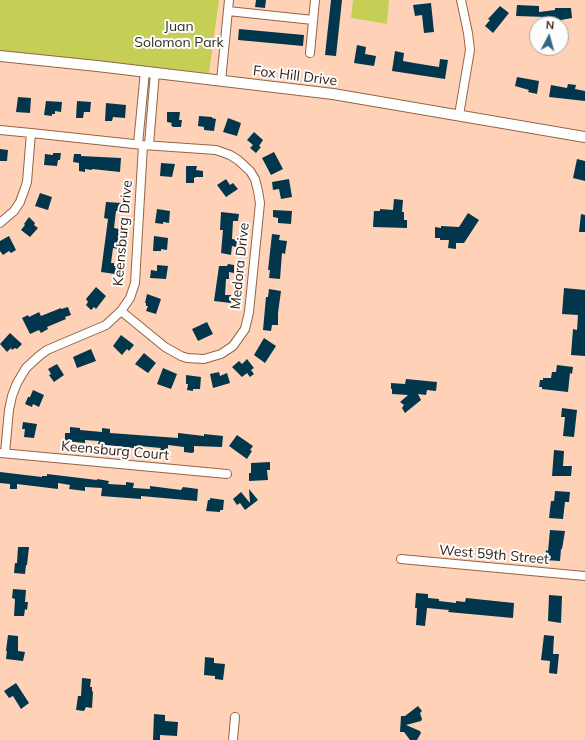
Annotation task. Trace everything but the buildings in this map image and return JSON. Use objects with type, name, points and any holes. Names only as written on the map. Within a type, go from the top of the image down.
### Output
[{"type":"street","points":[[221,81],[229,0]]},
{"type":"street","points":[[310,53],[315,0]]},
{"type":"street","points":[[459,115],[470,50],[462,0]]},
{"type":"street","points":[[228,11],[313,20]]},
{"type":"street","name":"Fox Hill Drive","points":[[0,56],[333,94],[585,137]]},
{"type":"street","name":"Keensburg Drive","points":[[3,453],[12,396],[17,383],[26,368],[47,350],[106,325],[121,312],[130,298],[135,283],[143,145],[150,72]]},
{"type":"street","name":"Medora Drive","points":[[0,130],[31,132],[143,145],[220,151],[238,160],[253,175],[260,204],[249,312],[245,329],[232,346],[215,356],[198,359],[180,356],[171,351],[121,312]]},
{"type":"street","points":[[0,223],[14,211],[20,202],[24,191],[27,182],[31,132]]},
{"type":"street","name":"Keensburg Court","points":[[3,453],[227,474]]},
{"type":"street","name":"West 59th Street","points":[[401,559],[585,576]]},
{"type":"street","points":[[233,740],[235,717]]},
{"type":"green space","name":"Juan Solomon Park","points":[[0,0],[219,0],[209,73],[0,51]]},
{"type":"green space","points":[[353,0],[389,0],[387,24],[351,18]]}]
